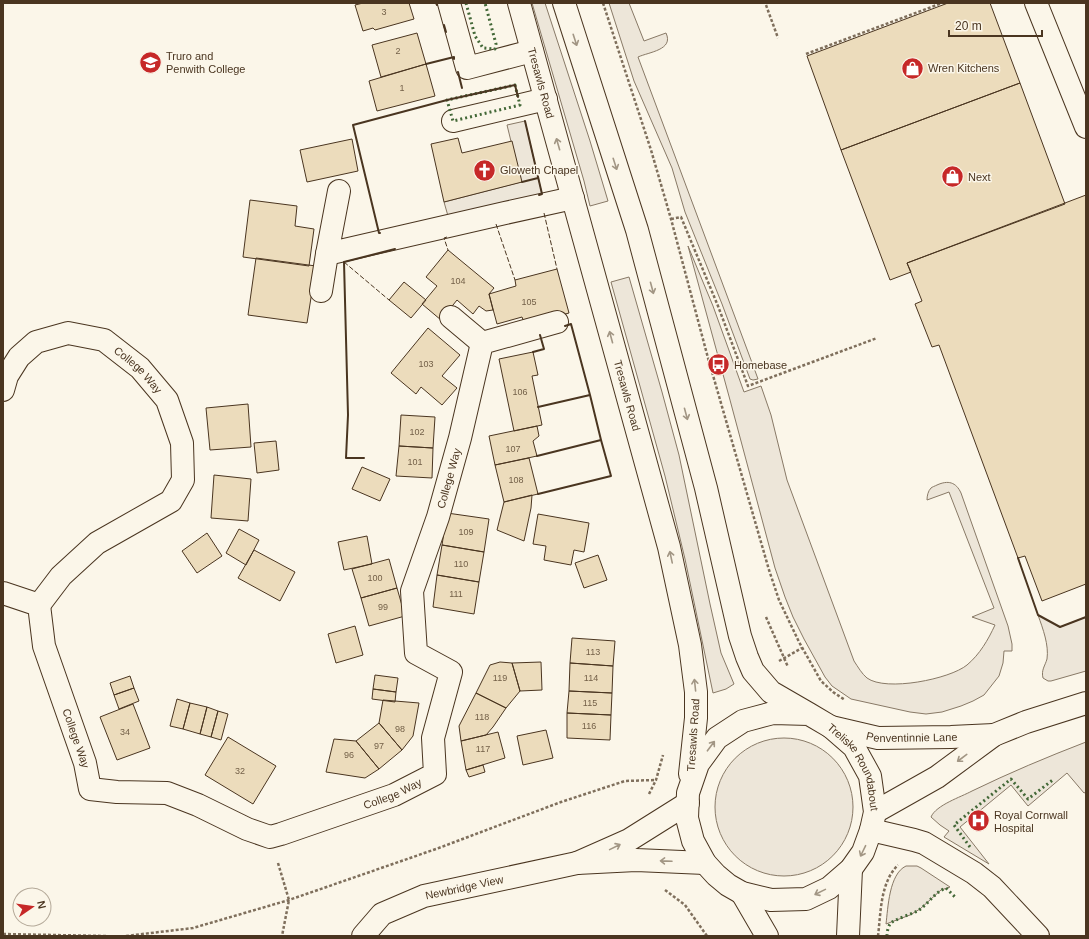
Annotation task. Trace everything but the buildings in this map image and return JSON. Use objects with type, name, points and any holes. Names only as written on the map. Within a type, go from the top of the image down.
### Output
[{"type":"main road","points":[[449,3],[467,68],[532,51]]},
{"type":"main road","name":"Tresawls Road","points":[[519,3],[669,547],[688,638],[696,692],[696,718],[688,798]]},
{"type":"main road","points":[[564,3],[637,230],[706,488],[740,636],[747,657],[753,671],[771,692],[809,714]]},
{"type":"main road","points":[[1036,3],[1086,127]]},
{"type":"main road","points":[[453,121],[546,99]]},
{"type":"main road","points":[[321,291],[339,191]]},
{"type":"main road","points":[[327,254],[573,198]]},
{"type":"main road","points":[[451,317],[482,343],[557,322]]},
{"type":"main road","name":"College Way","points":[[3,390],[7,376],[19,357],[36,342],[68,333],[104,340],[140,368],[167,400],[182,443],[183,480],[171,501],[98,543],[61,576],[39,605],[44,646],[85,762],[90,789],[117,792],[167,793],[198,805],[247,829],[270,837],[394,795],[435,774],[433,738],[451,672],[416,653],[412,591],[438,517],[460,438],[482,343]]},
{"type":"main road","points":[[3,593],[39,605]]},
{"type":"main road","name":"Penventinnie Lane","points":[[873,821],[937,777],[994,735],[1026,722],[1086,703]]},
{"type":"main road","name":"Treliske Roundabout","points":[[773,713],[809,714],[831,727],[854,748],[870,776],[873,821],[863,852],[851,869],[828,888],[806,899],[771,900],[742,893],[728,885],[705,863],[693,841],[688,818],[688,798],[698,764],[717,738],[742,721],[773,713]]},
{"type":"main road","name":"Penventinnie Lane","points":[[831,727],[878,738],[994,735]]},
{"type":"main road","name":"Newbridge View","points":[[577,863],[629,840],[688,798]]},
{"type":"main road","points":[[873,821],[914,840],[924,843],[974,873],[992,887],[1038,936]]},
{"type":"main road","name":"Newbridge View","points":[[363,936],[382,914],[424,896],[577,863],[636,860],[705,863]]},
{"type":"main road","points":[[848,936],[851,869]]},
{"type":"main road","points":[[742,893],[767,936]]},
{"type":"path","points":[[603,3],[651,150],[714,380],[767,562],[780,600],[799,642],[821,681],[833,692],[850,703]]},
{"type":"path","points":[[806,54],[942,3]]},
{"type":"path","points":[[766,5],[778,38]]},
{"type":"path","points":[[671,219],[681,217],[715,298],[748,386],[877,338]]},
{"type":"path","points":[[646,800],[656,780],[663,752]]},
{"type":"path","points":[[126,936],[193,928],[289,900],[436,849],[561,802],[625,782],[656,780]]},
{"type":"path","points":[[270,837],[289,900],[282,936]]},
{"type":"path","points":[[636,860],[638,871],[685,905],[707,936]]},
{"type":"path","points":[[878,936],[884,890],[892,872],[903,860]]},
{"type":"path","points":[[3,934],[106,936]]},
{"type":"shaded area","points":[[532,3],[545,3],[608,201],[590,206]]},
{"type":"shaded area","points":[[609,3],[629,3],[644,41],[666,33],[668,39],[664,47],[638,57],[758,379],[750,379],[685,212],[672,168],[634,81]]},
{"type":"shaded area","points":[[525,121],[542,194],[448,216],[444,202],[521,182],[507,125]]},
{"type":"shaded area","points":[[688,246],[713,306],[744,392],[761,386],[771,415],[787,480],[854,661],[867,678],[876,682],[888,684],[903,684],[947,675],[959,670],[972,661],[995,625],[972,617],[994,608],[949,492],[927,500],[930,489],[941,483],[948,482],[954,484],[959,489],[1008,626],[1012,644],[1012,651],[1004,651],[1003,663],[999,676],[984,695],[961,706],[942,712],[926,714],[851,699],[832,686],[825,677],[793,617],[775,568]]},
{"type":"shaded area","points":[[629,277],[679,455],[721,653],[734,684],[726,689],[713,693],[685,559],[665,476],[611,282]]},
{"type":"shaded area","points":[[1038,615],[1060,627],[1086,617],[1086,671],[1051,681],[1043,678],[1043,670],[1047,659],[1047,648]]},
{"type":"shaded area","points":[[784,738],[804,741],[822,750],[837,764],[850,787],[853,807],[850,827],[841,845],[827,860],[804,873],[784,876],[764,873],[746,864],[731,850],[718,827],[715,807],[718,787],[727,769],[741,754],[764,741]]},
{"type":"shaded area","points":[[1086,742],[1086,792],[1084,793],[1067,773],[1028,806],[1011,785],[960,827],[989,864],[944,837],[949,831],[931,817],[943,805],[1043,759]]},
{"type":"shaded area","points":[[906,866],[917,866],[950,887],[941,890],[920,909],[910,915],[886,924],[890,892],[896,876],[900,870]]},
{"type":"hedge","points":[[466,3],[475,36],[483,48],[495,49],[496,44],[485,3]]},
{"type":"hedge","points":[[515,85],[520,105],[453,121],[447,100],[515,85]]},
{"type":"hedge","points":[[970,847],[954,825],[1011,779],[1028,799],[1054,779]]},
{"type":"hedge","points":[[887,936],[887,931],[892,922],[919,910],[942,890],[946,888],[955,897]]},
{"type":"fence","points":[[544,213],[557,269]]},
{"type":"fence","points":[[496,224],[515,280]]},
{"type":"fence","points":[[447,237],[444,238],[448,250]]},
{"type":"fence","points":[[344,262],[389,300]]},
{"type":"wall","points":[[444,25],[446,32]]},
{"type":"wall","points":[[426,64],[454,57],[454,59]]},
{"type":"wall","points":[[458,72],[462,88]]},
{"type":"wall","points":[[380,233],[353,125],[447,100],[515,85],[518,97]]},
{"type":"wall","points":[[525,121],[542,194],[539,195]]},
{"type":"wall","points":[[522,182],[538,178]]},
{"type":"wall","points":[[364,458],[346,458],[348,415],[344,262],[395,249]]},
{"type":"wall","points":[[538,407],[590,395],[571,324],[565,326]]},
{"type":"wall","points":[[533,352],[544,349],[540,335]]},
{"type":"wall","points":[[537,456],[601,440],[590,395]]},
{"type":"wall","points":[[538,494],[611,476],[601,440]]},
{"type":"wall","points":[[1018,558],[1038,615],[1060,627],[1086,617]]},
{"type":"place","name":"Truro and Penwith College","points":[[151,62]]},
{"type":"place","name":"Wren Kitchens","points":[[913,68]]},
{"type":"place","name":"Gloweth Chapel","points":[[485,170]]},
{"type":"place","name":"Next","points":[[953,177]]},
{"type":"place","name":"Homebase","points":[[718,365]]},
{"type":"place","name":"Royal Cornwall Hospital","points":[[979,821]]}]
